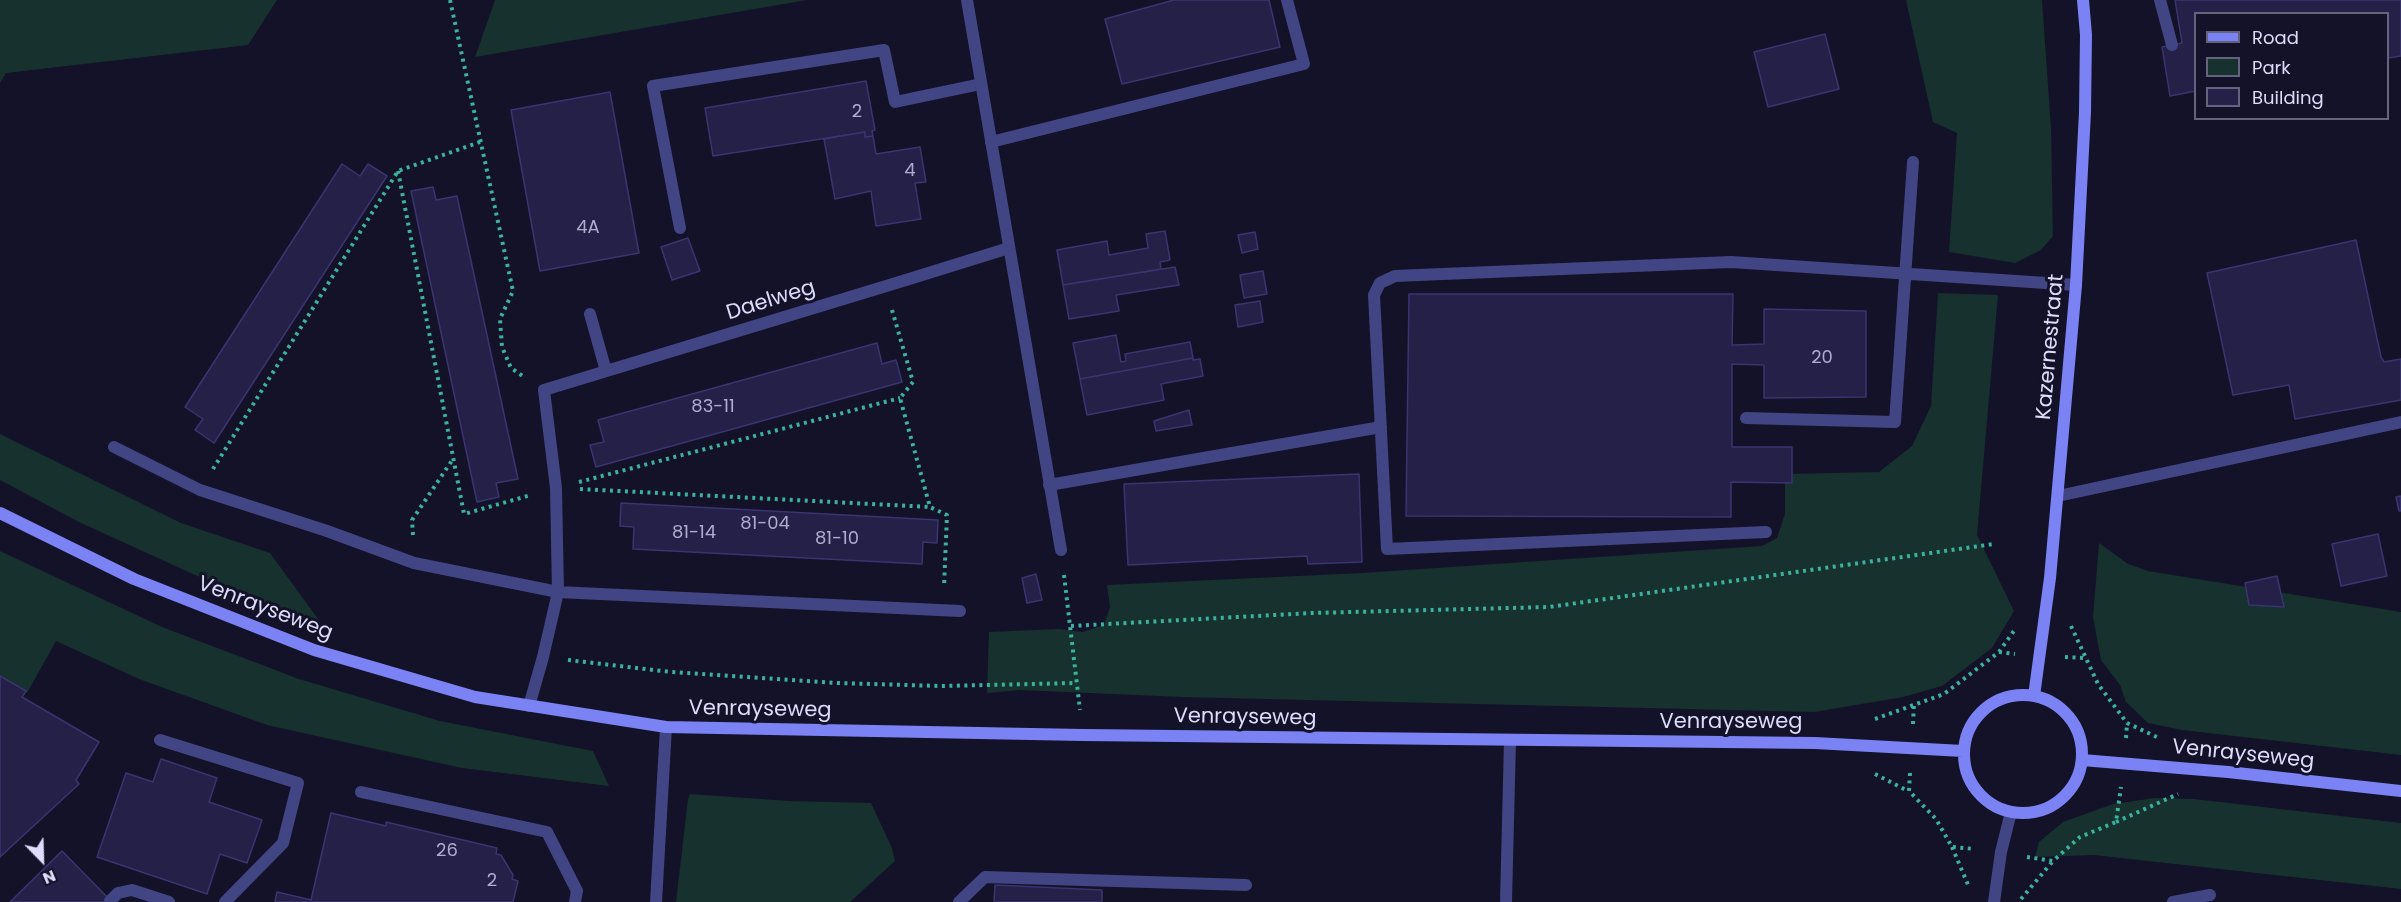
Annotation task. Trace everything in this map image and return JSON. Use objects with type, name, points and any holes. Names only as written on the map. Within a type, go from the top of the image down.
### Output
[{"type":"street","points":[[967,0],[1061,550]]},
{"type":"street","points":[[991,142],[1304,64],[1287,0]]},
{"type":"street","name":"Kazernestraat","points":[[2034,696],[2047,609],[2076,285],[2085,112],[2086,35],[2083,0]]},
{"type":"street","points":[[2160,0],[2172,45]]},
{"type":"street","points":[[680,228],[653,86],[884,50],[895,102],[981,84]]},
{"type":"street","points":[[1746,418],[1894,422],[1913,162]]},
{"type":"street","name":"Daelweg","points":[[544,390],[1009,248]]},
{"type":"street","points":[[1766,532],[1387,549],[1374,295],[1380,283],[1395,276],[1731,262],[2076,285]]},
{"type":"street","points":[[590,314],[606,371]]},
{"type":"street","points":[[529,706],[558,592],[556,488],[544,390]]},
{"type":"street","points":[[2058,496],[2401,422]]},
{"type":"street","points":[[1049,485],[1381,428]]},
{"type":"street","points":[[114,447],[200,490],[327,531],[414,563],[558,592],[960,611]]},
{"type":"street","name":"Venrayseweg","points":[[0,513],[134,579],[314,650],[475,697],[666,727],[1510,741],[1815,743],[1963,752]]},
{"type":"street","points":[[2017,695],[2034,696],[2050,702],[2064,712],[2075,726],[2081,742],[2082,760],[2076,778],[2065,795],[2050,807],[2031,813],[2011,812],[1992,805],[1976,791],[1966,773],[1963,752],[1966,735],[1974,720],[1986,708],[2001,699],[2017,695]]},
{"type":"street","points":[[656,902],[666,727]]},
{"type":"street","points":[[160,740],[298,783],[283,843],[225,902]]},
{"type":"street","points":[[1506,902],[1510,741]]},
{"type":"street","name":"Venrayseweg","points":[[2082,760],[2228,772],[2401,791]]},
{"type":"street","points":[[361,792],[547,832],[577,891],[575,902]]},
{"type":"street","points":[[1995,902],[2001,852],[2011,812]]},
{"type":"street","points":[[959,902],[985,878],[1246,885]]},
{"type":"street","points":[[110,900],[118,893],[132,890],[169,902]]},
{"type":"street","points":[[2173,902],[2210,895]]},
{"type":"path","points":[[450,0],[513,291],[500,319],[502,347],[511,368],[544,390]]},
{"type":"path","points":[[200,490],[398,171],[480,142]]},
{"type":"path","points":[[885,286],[913,382],[900,398],[930,507]]},
{"type":"path","points":[[414,563],[412,520],[453,459]]},
{"type":"path","points":[[556,488],[930,507],[947,515],[943,610]]},
{"type":"path","points":[[1071,626],[1312,613],[1549,606],[1994,544]]},
{"type":"path","points":[[1061,550],[1083,735]]},
{"type":"path","points":[[2067,618],[2098,684],[2127,723],[2167,743]]},
{"type":"path","points":[[1870,721],[1944,694],[1999,652],[2022,619]]},
{"type":"path","points":[[543,657],[671,672],[837,683],[940,686],[1077,683]]},
{"type":"path","points":[[2116,822],[2187,790]]},
{"type":"path","points":[[1952,847],[1972,893]]},
{"type":"path","points":[[2018,902],[2053,861]]},
{"type":"green space","points":[[0,0],[277,0],[248,45],[6,73],[0,83]]},
{"type":"green space","points":[[495,0],[807,0],[475,57]]},
{"type":"green space","points":[[1906,0],[2042,0],[2051,128],[2053,236],[2041,250],[2015,263],[1949,252],[1957,133],[1933,122]]},
{"type":"green space","points":[[1938,293],[1998,295],[1977,535],[2014,611],[1992,648],[1942,686],[1903,697],[1814,712],[1182,697],[1020,690],[987,693],[989,632],[1059,629],[1083,632],[1104,625],[1110,607],[1107,585],[1362,573],[1762,546],[1777,538],[1785,514],[1785,474],[1879,472],[1912,446],[1931,406]]},
{"type":"green space","points":[[0,434],[181,523],[270,553],[324,627],[195,575],[79,522],[0,480]]},
{"type":"green space","points":[[2099,543],[2128,564],[2148,571],[2401,612],[2401,755],[2182,730],[2148,723],[2126,702],[2120,685],[2101,660],[2093,617]]},
{"type":"green space","points":[[0,551],[162,627],[299,679],[440,721],[593,751],[609,786],[462,768],[267,725],[139,679],[56,641],[27,693],[0,676]]},
{"type":"green space","points":[[690,794],[789,801],[871,803],[892,848],[895,861],[850,902],[676,902]]},
{"type":"green space","points":[[2155,798],[2194,799],[2401,823],[2401,889],[2094,855],[2035,857],[2039,842],[2063,822],[2113,804]]},
{"type":"building","points":[[1174,0],[1269,0],[1280,47],[1122,84],[1105,19]]},
{"type":"building","points":[[2175,0],[2401,0],[2401,56],[2389,58],[2389,12],[2194,12],[2194,91],[2170,96],[2162,47],[2182,43]]},
{"type":"building","points":[[1825,34],[1839,89],[1768,107],[1754,52]]},
{"type":"building","points":[[866,81],[875,130],[872,131],[873,136],[865,137],[865,132],[713,156],[705,108]]},
{"type":"building","points":[[610,92],[639,253],[540,271],[511,110]]},
{"type":"building","points":[[865,132],[865,137],[873,136],[876,154],[920,147],[926,182],[915,183],[921,219],[876,226],[871,191],[835,199],[824,139]]},
{"type":"building","points":[[342,164],[360,176],[368,164],[387,176],[214,443],[195,430],[203,419],[185,407]]},
{"type":"building","points":[[433,187],[436,200],[457,196],[518,479],[496,483],[499,497],[477,502],[411,191]]},
{"type":"building","points":[[1165,231],[1170,260],[1160,262],[1161,269],[1063,285],[1057,250],[1107,241],[1109,255],[1148,248],[1146,234]]},
{"type":"building","points":[[1255,232],[1258,249],[1242,253],[1238,235]]},
{"type":"building","points":[[688,238],[700,271],[672,280],[661,247]]},
{"type":"building","points":[[2356,240],[2381,357],[2384,362],[2401,359],[2401,400],[2295,419],[2289,385],[2233,395],[2207,273]]},
{"type":"building","points":[[1175,267],[1179,285],[1116,295],[1119,311],[1069,319],[1063,285]]},
{"type":"building","points":[[1263,271],[1267,294],[1244,298],[1240,275]]},
{"type":"building","points":[[1409,294],[1733,294],[1732,345],[1764,344],[1764,309],[1866,311],[1866,397],[1764,398],[1764,365],[1732,364],[1732,447],[1792,447],[1792,483],[1731,482],[1731,517],[1406,516]]},
{"type":"building","points":[[1260,301],[1263,322],[1238,327],[1235,305]]},
{"type":"building","points":[[1116,335],[1121,362],[1126,361],[1125,354],[1190,342],[1193,358],[1080,379],[1073,343]]},
{"type":"building","points":[[877,343],[882,364],[896,360],[902,382],[596,467],[590,445],[604,442],[598,420]]},
{"type":"building","points":[[1193,358],[1193,360],[1200,359],[1203,376],[1161,384],[1164,400],[1087,415],[1080,379]]},
{"type":"building","points":[[1189,410],[1192,425],[1156,431],[1154,421]]},
{"type":"building","points":[[1359,474],[1362,562],[1308,564],[1307,556],[1128,565],[1124,484]]},
{"type":"building","points":[[2401,496],[2401,511],[2399,511],[2396,497]]},
{"type":"building","points":[[621,503],[938,520],[937,543],[923,542],[922,564],[633,549],[634,527],[620,526]]},
{"type":"building","points":[[2378,534],[2387,576],[2341,586],[2332,544]]},
{"type":"building","points":[[1036,574],[1042,600],[1027,603],[1022,578]]},
{"type":"building","points":[[2277,576],[2284,607],[2249,605],[2245,583]]},
{"type":"building","points":[[0,676],[26,691],[22,697],[99,742],[76,780],[79,784],[0,857]]},
{"type":"building","points":[[161,759],[217,778],[209,802],[262,820],[247,863],[220,854],[207,894],[97,857],[126,773],[153,782]]},
{"type":"building","points":[[331,813],[386,826],[386,822],[497,848],[496,854],[501,855],[513,875],[512,879],[518,881],[513,902],[275,902],[277,892],[311,900]]},
{"type":"building","points":[[62,851],[112,902],[10,902]]},
{"type":"building","points":[[995,885],[1102,890],[1102,902],[994,902]]}]
